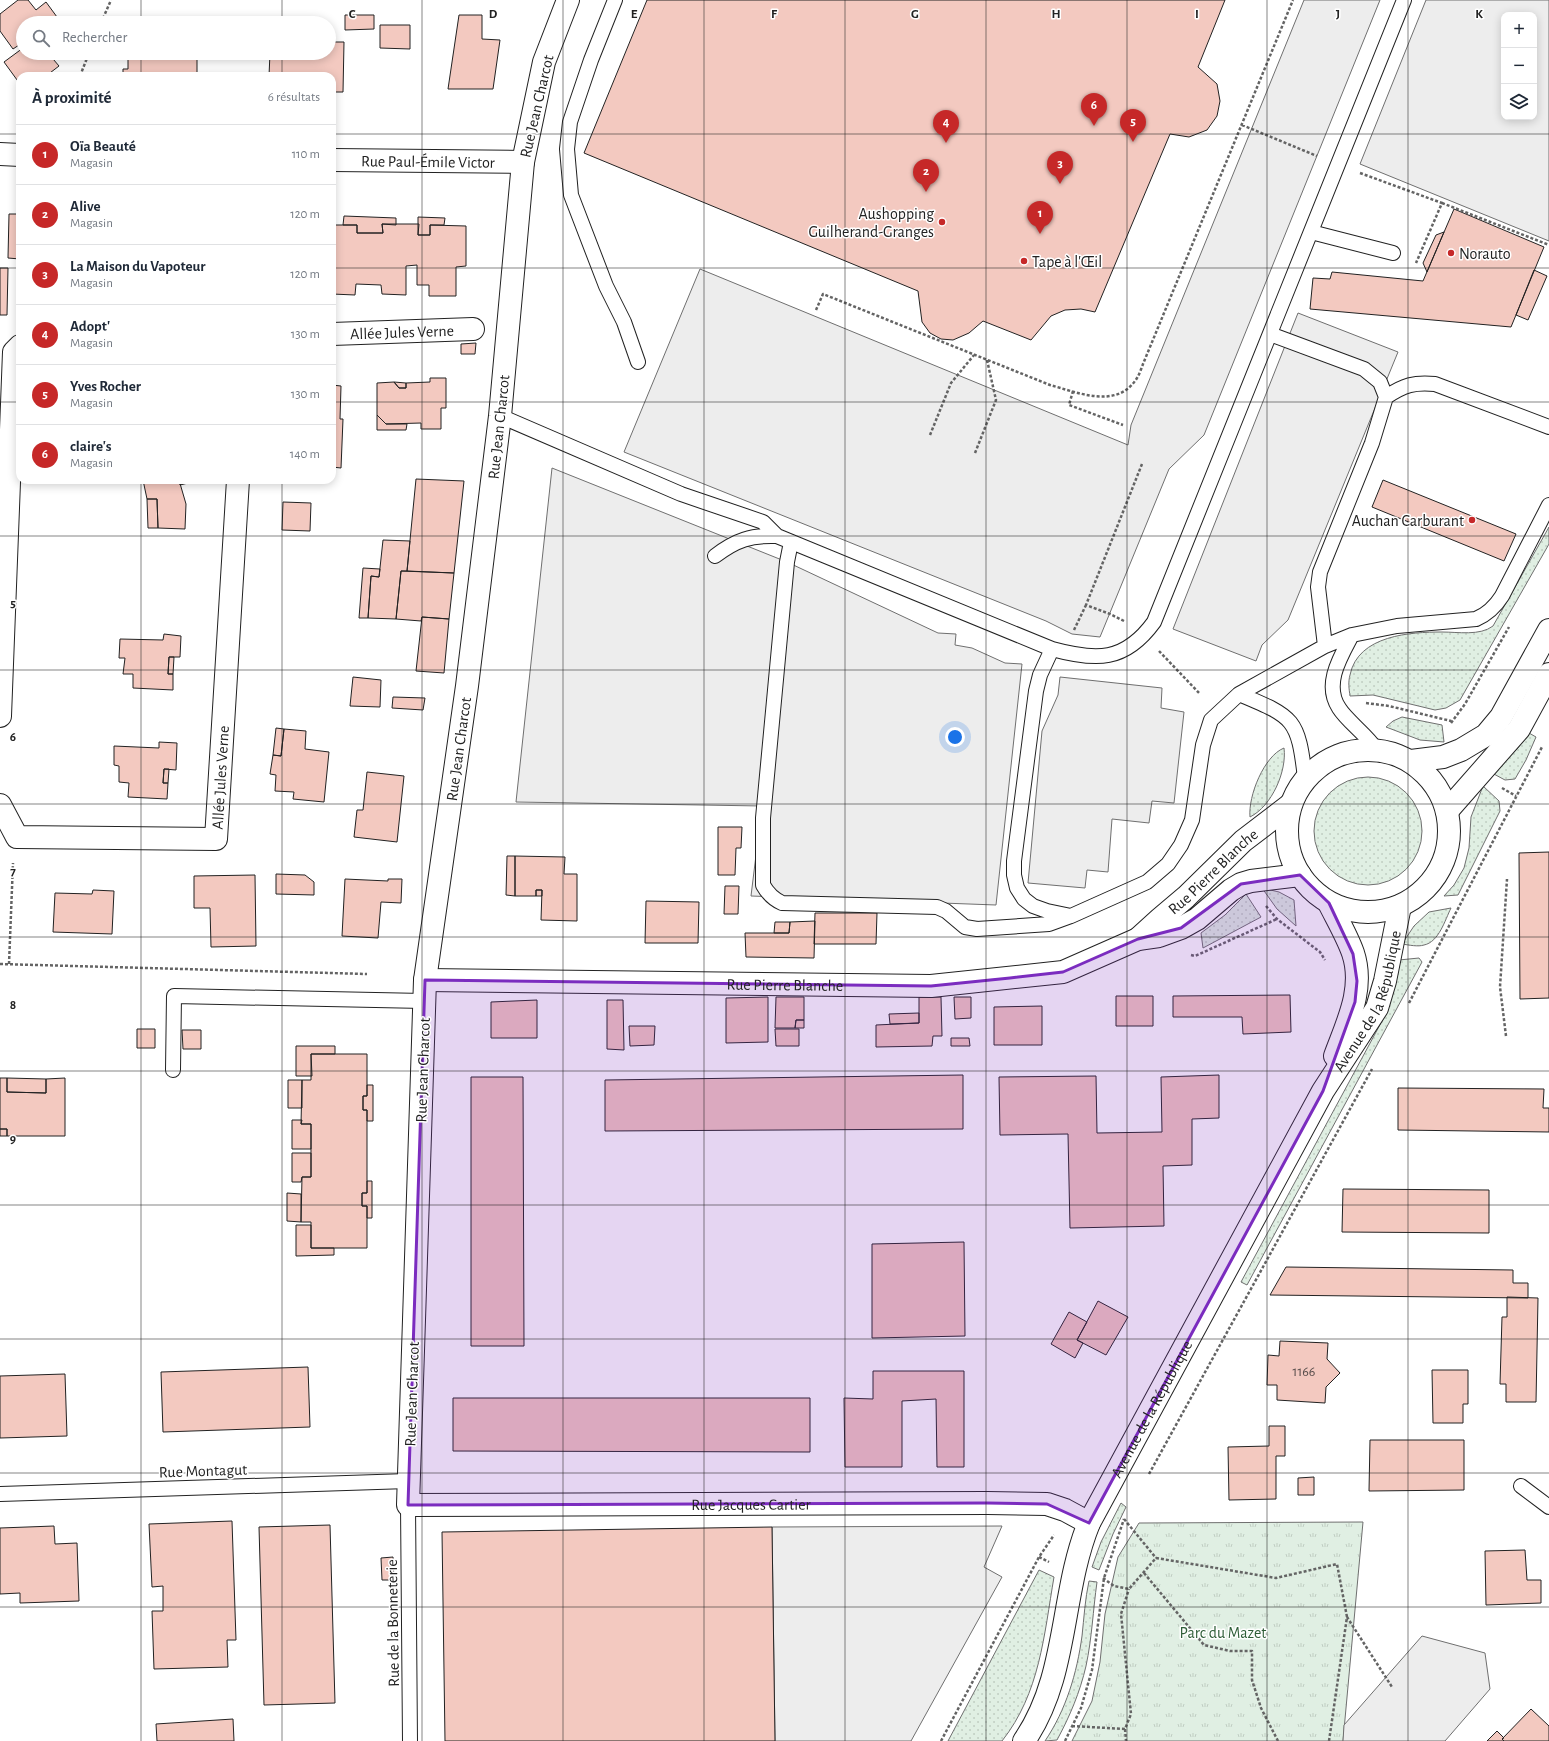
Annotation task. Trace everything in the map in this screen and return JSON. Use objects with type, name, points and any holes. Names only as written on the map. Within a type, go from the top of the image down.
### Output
[{"type":"street","name":"Rue Jean Charcot","points":[[408,1505],[425,980],[467,686],[500,416],[523,162],[544,62],[568,0]]},
{"type":"street","points":[[0,154],[16,155]]},
{"type":"street","name":"Rue Paul-Émile Victor","points":[[336,160],[523,162]]},
{"type":"street","name":"Allée Jules Verne","points":[[336,334],[473,329]]},
{"type":"street","points":[[0,716],[14,352],[16,350]]},
{"type":"street","name":"Allée Jules Verne","points":[[17,837],[216,839],[238,484]]},
{"type":"street","points":[[1411,761],[1462,750],[1486,735],[1501,717],[1549,630]]},
{"type":"street","points":[[1447,811],[1519,729],[1549,674]]},
{"type":"street","points":[[1363,749],[1376,749],[1394,753],[1411,761],[1427,775],[1440,792],[1447,811],[1450,828],[1448,844],[1444,860],[1437,874],[1414,898],[1400,906],[1372,912],[1357,912],[1329,903],[1318,895],[1300,875],[1290,853],[1286,829],[1290,805],[1296,791],[1305,778],[1325,761],[1337,755],[1363,749]]},
{"type":"street","points":[[0,805],[17,837]]},
{"type":"street","name":"Rue Pierre Blanche","points":[[1138,940],[1160,919],[1186,898],[1243,841],[1290,805]]},
{"type":"street","name":"Rue Pierre Blanche","points":[[425,980],[931,986],[1063,972],[1138,940],[1159,936],[1181,928],[1197,919],[1231,890],[1241,884],[1251,881],[1300,875]]},
{"type":"street","name":"Avenue de la République","points":[[1323,1092],[1355,1002],[1357,981],[1353,954],[1329,903]]},
{"type":"street","name":"Avenue de la République","points":[[1024,1741],[1036,1724],[1049,1694],[1059,1657],[1080,1546],[1089,1523],[1323,1092],[1377,1008],[1385,981],[1400,906]]},
{"type":"street","name":"Rue Jacques Cartier","points":[[408,1505],[1048,1504],[1065,1510],[1089,1523]]},
{"type":"lane","points":[[615,0],[591,60],[570,122],[567,149],[571,195],[606,286],[624,322],[638,362]]},
{"type":"lane","points":[[715,556],[730,545],[744,539],[759,535],[777,536],[1052,649],[1084,656],[1105,657],[1125,650],[1144,636],[1154,622],[1404,0]]},
{"type":"lane","points":[[1311,232],[1393,253]]},
{"type":"lane","points":[[1270,334],[1364,369],[1380,382],[1386,397],[1372,443],[1320,572],[1318,587],[1325,646]]},
{"type":"lane","points":[[1386,397],[1401,387],[1419,382],[1435,384],[1549,427]]},
{"type":"lane","points":[[500,416],[681,494],[763,522],[777,536]]},
{"type":"lane","points":[[791,542],[787,562],[763,818],[763,885],[773,899],[782,903],[937,907],[946,911],[965,927],[977,929],[1049,924],[1071,916],[1147,882],[1168,864],[1181,845],[1192,820],[1203,745],[1211,720],[1239,694],[1325,646],[1352,635],[1397,626],[1476,619],[1485,615],[1494,608],[1502,596],[1549,505]]},
{"type":"lane","points":[[1352,635],[1333,674],[1334,692],[1338,707],[1367,736],[1376,749]]},
{"type":"lane","points":[[1052,649],[1040,675],[1035,697],[1014,861],[1014,875],[1017,888],[1024,899],[1033,906],[1047,911],[1071,916]]},
{"type":"lane","points":[[1239,694],[1278,711],[1293,725],[1296,730],[1302,752],[1305,778]]},
{"type":"lane","points":[[173,1070],[174,996],[424,1002]]},
{"type":"lane","name":"Rue Montagut","points":[[0,1494],[408,1481]]},
{"type":"lane","points":[[1521,1486],[1549,1507]]},
{"type":"lane","name":"Rue de la Bonneterie","points":[[408,1505],[410,1741]]},
{"type":"path","points":[[104,16],[111,0]]},
{"type":"path","points":[[816,310],[823,294],[1050,385],[1088,396],[1110,397],[1126,390],[1135,381],[1293,0]]},
{"type":"path","points":[[82,72],[86,60]]},
{"type":"path","points":[[1242,125],[1317,156]]},
{"type":"path","points":[[1354,171],[1442,203],[1549,245]]},
{"type":"path","points":[[1416,263],[1442,203]]},
{"type":"path","points":[[930,435],[951,383],[974,355]]},
{"type":"path","points":[[975,453],[996,400],[986,359]]},
{"type":"path","points":[[1073,392],[1069,405],[1123,425]]},
{"type":"path","points":[[1072,634],[1086,605],[1142,464]]},
{"type":"path","points":[[1086,605],[1110,614],[1126,623]]},
{"type":"path","points":[[1360,703],[1374,703],[1451,721],[1466,704],[1512,621]]},
{"type":"path","points":[[1155,647],[1200,694]]},
{"type":"path","points":[[1407,1006],[1545,740]]},
{"type":"path","points":[[9,964],[14,853],[17,837]]},
{"type":"path","points":[[1506,1036],[1500,987],[1507,879]]},
{"type":"path","points":[[1263,902],[1277,919],[1320,952]]},
{"type":"path","points":[[0,964],[370,974]]},
{"type":"path","points":[[1148,1476],[1376,1062]]},
{"type":"path","points":[[1065,1741],[1081,1708],[1092,1670],[1104,1578],[1127,1513]]},
{"type":"path","points":[[1124,1518],[1156,1558],[1276,1578],[1337,1564],[1346,1617],[1329,1741]]},
{"type":"path","points":[[1126,1741],[1125,1729],[1131,1714],[1121,1614],[1129,1589],[1156,1558]]},
{"type":"path","points":[[1144,1573],[1204,1645],[1230,1651],[1252,1652],[1252,1680],[1261,1708],[1278,1741]]},
{"type":"path","points":[[1097,1576],[1104,1578],[1114,1586],[1129,1589]]},
{"type":"path","points":[[1346,1617],[1392,1687]]},
{"type":"path","points":[[1072,1726],[1125,1729]]},
{"type":"highlighted area","points":[[1300,875],[1329,903],[1353,954],[1357,981],[1355,1002],[1323,1091],[1089,1523],[1047,1504],[408,1505],[425,980],[931,986],[1063,972],[1138,939],[1181,928],[1241,884]]},
{"type":"green space","points":[[1549,527],[1549,544],[1460,700],[1446,708],[1435,710],[1373,695],[1350,696],[1349,678],[1355,662],[1363,651],[1374,644],[1387,638],[1401,635],[1429,632],[1475,632],[1488,629],[1493,626]]},
{"type":"green space","points":[[1402,717],[1442,725],[1444,742],[1420,740],[1386,727],[1393,721]]},
{"type":"green space","points":[[1529,733],[1536,737],[1526,760],[1515,779],[1505,780],[1492,773],[1517,749]]},
{"type":"green space","points":[[1284,748],[1283,767],[1276,787],[1265,805],[1250,817],[1252,798],[1259,778],[1270,759]]},
{"type":"green space","points":[[1368,777],[1389,781],[1406,793],[1418,810],[1422,831],[1418,852],[1406,869],[1389,881],[1368,885],[1347,881],[1330,869],[1318,852],[1314,831],[1318,810],[1330,793],[1347,781]]},
{"type":"green space","points":[[1483,786],[1499,801],[1500,811],[1458,895],[1444,896],[1454,885],[1464,868],[1469,848],[1471,817]]},
{"type":"green space","points":[[1262,888],[1279,892],[1294,900],[1296,926],[1277,909]]},
{"type":"green space","points":[[1246,894],[1261,917],[1203,948],[1201,933],[1225,915]]},
{"type":"green space","points":[[1451,908],[1441,930],[1434,940],[1419,946],[1402,944],[1414,926],[1429,912]]},
{"type":"green space","points":[[1419,958],[1422,962],[1247,1285],[1241,1282],[1382,1021],[1399,960]]},
{"type":"green space","points":[[1121,1503],[1126,1507],[1113,1534],[1099,1570],[1092,1567],[1101,1542]]},
{"type":"green space","name":"Parc du Mazet","points":[[1363,1522],[1343,1741],[1072,1741],[1092,1701],[1100,1662],[1105,1614],[1118,1557],[1139,1523]]},
{"type":"green space","points":[[1039,1570],[1054,1577],[1043,1642],[1033,1683],[1015,1723],[1002,1741],[948,1741]]},
{"type":"green space","points":[[1089,1581],[1097,1582],[1090,1645],[1084,1676],[1074,1704],[1057,1740],[1045,1741],[1065,1704],[1074,1677],[1080,1650]]},
{"type":"shaded area","points":[[1304,0],[1380,0],[1204,435],[1169,469],[1100,637],[1072,634],[1046,621],[624,452],[700,269],[1128,445],[1131,425]]},
{"type":"shaded area","points":[[1426,0],[1549,0],[1549,241],[1360,164]]},
{"type":"shaded area","points":[[1298,313],[1398,352],[1288,620],[1262,645],[1256,661],[1173,629]]},
{"type":"shaded area","points":[[552,468],[787,562],[938,633],[956,634],[955,645],[972,648],[1005,663],[1022,664],[996,905],[751,896],[762,806],[516,802]]},
{"type":"shaded area","points":[[1060,677],[1162,688],[1161,708],[1184,712],[1174,803],[1152,801],[1149,823],[1112,819],[1108,872],[1087,870],[1085,888],[1028,883],[1042,731],[1058,695]]},
{"type":"shaded area","points":[[1002,1526],[984,1567],[1002,1577],[911,1741],[775,1741],[772,1527]]},
{"type":"shaded area","points":[[1422,1636],[1485,1653],[1490,1689],[1445,1741],[1343,1741],[1344,1725]]},
{"type":"building","points":[[18,0],[28,0],[36,10],[46,2],[56,16],[16,16],[16,47],[13,49],[0,31],[0,14]]},
{"type":"building","name":"Aushopping Guilherand-Granges","points":[[647,0],[1225,0],[1198,67],[1217,84],[1220,101],[1217,116],[1207,130],[1189,137],[1170,134],[1095,312],[1081,309],[1065,310],[1051,316],[1031,340],[983,321],[969,333],[953,340],[941,339],[930,333],[922,322],[918,291],[584,153]]},
{"type":"building","points":[[345,15],[374,15],[374,29],[345,30]]},
{"type":"building","points":[[459,15],[482,15],[482,39],[500,40],[493,89],[448,89]]},
{"type":"building","points":[[380,25],[410,25],[410,49],[380,48]]},
{"type":"building","points":[[336,42],[344,42],[343,92],[336,92],[336,72],[269,72],[270,60],[336,60]]},
{"type":"building","points":[[16,53],[16,60],[54,60],[59,66],[51,72],[16,72],[16,78],[4,62]]},
{"type":"building","points":[[128,60],[197,60],[197,72],[123,72],[123,69],[128,69]]},
{"type":"building","points":[[1454,209],[1544,247],[1511,327],[1310,309],[1313,278],[1330,279],[1332,272],[1423,281]]},
{"type":"building","points":[[9,214],[16,214],[16,259],[8,258]]},
{"type":"building","points":[[344,216],[396,218],[396,225],[382,224],[383,233],[357,233],[357,225],[343,225]]},
{"type":"building","points":[[418,217],[445,218],[444,225],[430,225],[430,235],[418,235]]},
{"type":"building","points":[[382,224],[419,224],[418,235],[430,235],[430,225],[466,226],[466,266],[456,267],[456,296],[429,296],[429,285],[417,285],[417,265],[406,266],[406,295],[382,294],[381,285],[356,284],[355,295],[336,294],[336,225],[357,225],[357,233],[383,233]]},
{"type":"building","points":[[1444,232],[1427,272],[1423,263],[1436,235]]},
{"type":"building","points":[[0,268],[8,268],[7,315],[0,315]]},
{"type":"building","points":[[1534,270],[1547,276],[1528,320],[1516,315]]},
{"type":"building","points":[[476,343],[475,354],[461,354],[461,344]]},
{"type":"building","points":[[430,378],[446,378],[446,408],[441,408],[441,429],[421,429],[421,423],[386,424],[377,415],[377,383],[394,382],[399,388],[406,388],[406,383],[430,382]]},
{"type":"building","points":[[394,382],[406,383],[406,388],[399,388]]},
{"type":"building","points":[[336,385],[341,386],[340,419],[343,419],[341,468],[336,467]]},
{"type":"building","points":[[377,415],[386,424],[407,424],[406,430],[377,430]]},
{"type":"building","points":[[416,479],[464,481],[454,573],[407,571]]},
{"type":"building","points":[[1383,480],[1516,534],[1504,561],[1372,507]]},
{"type":"building","points":[[144,484],[180,484],[186,504],[185,529],[158,528],[157,499],[147,499]]},
{"type":"building","points":[[147,499],[157,499],[158,528],[148,528]]},
{"type":"building","points":[[283,502],[311,503],[310,531],[282,530]]},
{"type":"building","points":[[383,540],[410,541],[407,571],[401,571],[396,619],[368,618],[371,576],[379,577]]},
{"type":"building","points":[[363,568],[380,569],[379,577],[371,576],[368,618],[359,618]]},
{"type":"building","points":[[401,571],[454,573],[449,619],[422,617],[421,621],[396,619]]},
{"type":"building","points":[[422,617],[449,619],[444,673],[416,671]]},
{"type":"building","points":[[164,634],[181,636],[180,657],[169,657],[168,674],[173,674],[173,690],[133,688],[133,674],[123,674],[125,658],[119,658],[120,639],[163,640]]},
{"type":"building","points":[[169,657],[174,657],[173,674],[168,674]]},
{"type":"building","points":[[353,677],[381,680],[380,707],[350,706]]},
{"type":"building","points":[[393,697],[425,698],[423,710],[392,708]]},
{"type":"building","points":[[276,728],[284,729],[281,756],[273,755]]},
{"type":"building","points":[[284,729],[306,731],[305,749],[329,752],[324,802],[293,799],[294,792],[275,791],[276,775],[270,774],[273,755],[281,756]]},
{"type":"building","points":[[159,742],[177,743],[176,770],[164,769],[163,783],[168,783],[167,799],[128,797],[129,783],[119,782],[119,766],[114,765],[114,746],[159,748]]},
{"type":"building","points":[[164,769],[169,769],[168,783],[163,783]]},
{"type":"building","points":[[367,772],[404,776],[397,842],[354,837],[357,810],[363,810]]},
{"type":"building","points":[[718,827],[742,827],[741,848],[736,848],[735,875],[718,875]]},
{"type":"building","points":[[1549,852],[1549,998],[1520,999],[1519,853]]},
{"type":"building","points":[[507,856],[515,856],[515,896],[506,895]]},
{"type":"building","points":[[515,856],[565,857],[564,874],[577,874],[577,921],[541,920],[542,890],[536,890],[536,896],[515,896]]},
{"type":"building","points":[[276,874],[305,875],[314,882],[314,895],[276,894]]},
{"type":"building","points":[[255,875],[256,946],[211,947],[210,908],[194,908],[194,876]]},
{"type":"building","points":[[345,879],[388,881],[388,879],[402,879],[401,903],[381,902],[378,938],[342,936]]},
{"type":"building","points":[[725,886],[739,886],[738,914],[724,914]]},
{"type":"building","points":[[93,890],[114,891],[112,934],[53,932],[55,893],[92,894]]},
{"type":"building","points":[[536,890],[542,890],[542,896],[536,896]]},
{"type":"building","points":[[646,901],[699,902],[698,943],[645,943]]},
{"type":"building","points":[[815,913],[877,913],[876,944],[814,944]]},
{"type":"building","points":[[815,921],[814,958],[746,957],[745,933],[789,933],[790,922]]},
{"type":"building","points":[[775,922],[790,922],[789,933],[774,933]]},
{"type":"building","points":[[1290,995],[1291,1032],[1243,1034],[1242,1017],[1173,1017],[1173,996]]},
{"type":"building","points":[[1116,996],[1153,996],[1153,1026],[1116,1026]]},
{"type":"building","points":[[768,997],[768,1042],[726,1043],[726,998]]},
{"type":"building","points":[[776,997],[804,997],[804,1020],[796,1020],[795,1028],[775,1028]]},
{"type":"building","points":[[919,997],[941,997],[942,1036],[933,1036],[932,1046],[876,1047],[876,1025],[919,1023]]},
{"type":"building","points":[[954,997],[971,997],[971,1018],[955,1019]]},
{"type":"building","points":[[537,1000],[537,1038],[491,1038],[491,1002]]},
{"type":"building","points":[[607,1000],[623,1000],[624,1050],[607,1049]]},
{"type":"building","points":[[1042,1006],[1042,1045],[994,1045],[994,1007]]},
{"type":"building","points":[[919,1013],[919,1023],[890,1024],[889,1014]]},
{"type":"building","points":[[796,1020],[804,1020],[804,1028],[795,1028]]},
{"type":"building","points":[[629,1026],[655,1026],[654,1045],[630,1046]]},
{"type":"building","points":[[137,1029],[155,1029],[155,1048],[137,1048]]},
{"type":"building","points":[[775,1029],[799,1029],[799,1046],[776,1046]]},
{"type":"building","points":[[182,1030],[201,1030],[201,1049],[183,1049]]},
{"type":"building","points":[[951,1038],[969,1038],[970,1046],[951,1046]]},
{"type":"building","points":[[296,1046],[335,1046],[335,1054],[311,1054],[312,1076],[296,1076]]},
{"type":"building","points":[[311,1054],[367,1054],[367,1096],[363,1096],[363,1110],[367,1110],[367,1193],[362,1193],[362,1206],[367,1206],[367,1248],[311,1248],[311,1222],[301,1222],[302,1177],[311,1177],[311,1124],[301,1124],[302,1080],[311,1080]]},
{"type":"building","points":[[963,1075],[963,1129],[605,1131],[605,1080]]},
{"type":"building","points":[[1219,1075],[1219,1118],[1192,1119],[1192,1165],[1163,1166],[1164,1226],[1070,1228],[1068,1134],[1000,1135],[999,1077],[1096,1076],[1097,1133],[1162,1132],[1161,1077]]},
{"type":"building","points":[[471,1077],[523,1077],[524,1346],[471,1346]]},
{"type":"building","points":[[0,1078],[7,1078],[7,1092],[46,1093],[46,1079],[65,1078],[65,1136],[7,1136],[7,1129],[0,1129]]},
{"type":"building","points":[[7,1078],[46,1079],[46,1093],[7,1092]]},
{"type":"building","points":[[288,1080],[302,1080],[302,1108],[288,1108]]},
{"type":"building","points":[[367,1085],[373,1085],[373,1121],[367,1121],[367,1110],[363,1110],[363,1096],[367,1096]]},
{"type":"building","points":[[1398,1088],[1544,1089],[1543,1108],[1549,1108],[1549,1132],[1398,1130]]},
{"type":"building","points":[[292,1120],[302,1120],[301,1124],[311,1124],[311,1149],[292,1149]]},
{"type":"building","points":[[0,1129],[7,1129],[7,1136],[0,1136]]},
{"type":"building","points":[[292,1153],[311,1153],[311,1177],[302,1177],[301,1182],[292,1182]]},
{"type":"building","points":[[367,1181],[372,1181],[372,1218],[367,1218],[367,1206],[362,1206],[362,1193],[367,1193]]},
{"type":"building","points":[[1343,1189],[1489,1190],[1489,1233],[1342,1232]]},
{"type":"building","points":[[287,1193],[301,1194],[301,1222],[287,1221]]},
{"type":"building","points":[[296,1225],[311,1225],[311,1248],[334,1248],[334,1255],[296,1256]]},
{"type":"building","points":[[964,1242],[965,1336],[872,1338],[872,1244]]},
{"type":"building","points":[[1286,1267],[1513,1270],[1513,1283],[1528,1283],[1528,1298],[1270,1295]]},
{"type":"building","points":[[1507,1297],[1538,1298],[1536,1402],[1506,1402],[1506,1384],[1500,1384],[1502,1317],[1507,1317]]},
{"type":"building","points":[[1098,1301],[1128,1317],[1106,1355],[1077,1340]]},
{"type":"building","points":[[1069,1312],[1087,1322],[1077,1340],[1083,1343],[1075,1358],[1051,1344]]},
{"type":"building","points":[[1280,1341],[1328,1343],[1327,1359],[1340,1373],[1326,1387],[1325,1403],[1277,1400],[1277,1385],[1267,1385],[1268,1355],[1279,1356]]},
{"type":"building","points":[[308,1367],[310,1427],[163,1432],[161,1372]]},
{"type":"building","points":[[1432,1370],[1468,1370],[1468,1404],[1463,1404],[1463,1423],[1433,1423]]},
{"type":"building","points":[[873,1371],[964,1371],[964,1467],[937,1467],[936,1399],[902,1401],[902,1467],[845,1467],[844,1398],[873,1399]]},
{"type":"building","points":[[65,1374],[67,1436],[0,1438],[0,1376]]},
{"type":"building","points":[[453,1398],[810,1398],[810,1452],[453,1451]]},
{"type":"building","points":[[1269,1426],[1285,1426],[1285,1456],[1276,1456],[1276,1499],[1229,1500],[1228,1447],[1269,1446]]},
{"type":"building","points":[[1370,1440],[1464,1440],[1464,1490],[1369,1491]]},
{"type":"building","points":[[1314,1477],[1314,1495],[1298,1495],[1298,1478]]},
{"type":"building","points":[[232,1521],[236,1640],[227,1640],[228,1667],[154,1669],[152,1611],[163,1611],[163,1586],[152,1587],[149,1524]]},
{"type":"building","points":[[330,1525],[335,1703],[264,1705],[259,1527]]},
{"type":"building","points":[[54,1526],[55,1544],[77,1543],[79,1601],[20,1603],[20,1593],[0,1594],[0,1528]]},
{"type":"building","points":[[772,1527],[775,1741],[445,1741],[442,1532]]},
{"type":"building","points":[[1525,1550],[1527,1580],[1541,1580],[1541,1603],[1486,1605],[1485,1551]]},
{"type":"building","points":[[393,1557],[394,1580],[382,1580],[381,1558]]},
{"type":"building","points":[[1531,1709],[1549,1726],[1549,1741],[1504,1741],[1502,1739]]},
{"type":"building","points":[[233,1719],[234,1741],[157,1741],[156,1724]]},
{"type":"building","points":[[1497,1731],[1504,1738],[1502,1739],[1504,1741],[1487,1741]]},
{"type":"place","name":"claire's","points":[[1094,126]]},
{"type":"place","name":"Yves Rocher","points":[[1133,142]]},
{"type":"place","name":"Adopt'","points":[[946,143]]},
{"type":"place","name":"La Maison du Vapoteur","points":[[1060,184]]},
{"type":"place","name":"Alive","points":[[926,192]]},
{"type":"place","name":"Aushopping Guilherand-Granges","points":[[942,222]]},
{"type":"place","name":"Oïa Beauté","points":[[1040,234]]},
{"type":"place","name":"Norauto","points":[[1451,253]]},
{"type":"place","name":"Tape à l'Œil","points":[[1024,261]]},
{"type":"place","name":"Auchan Carburant","points":[[1472,520]]}]
